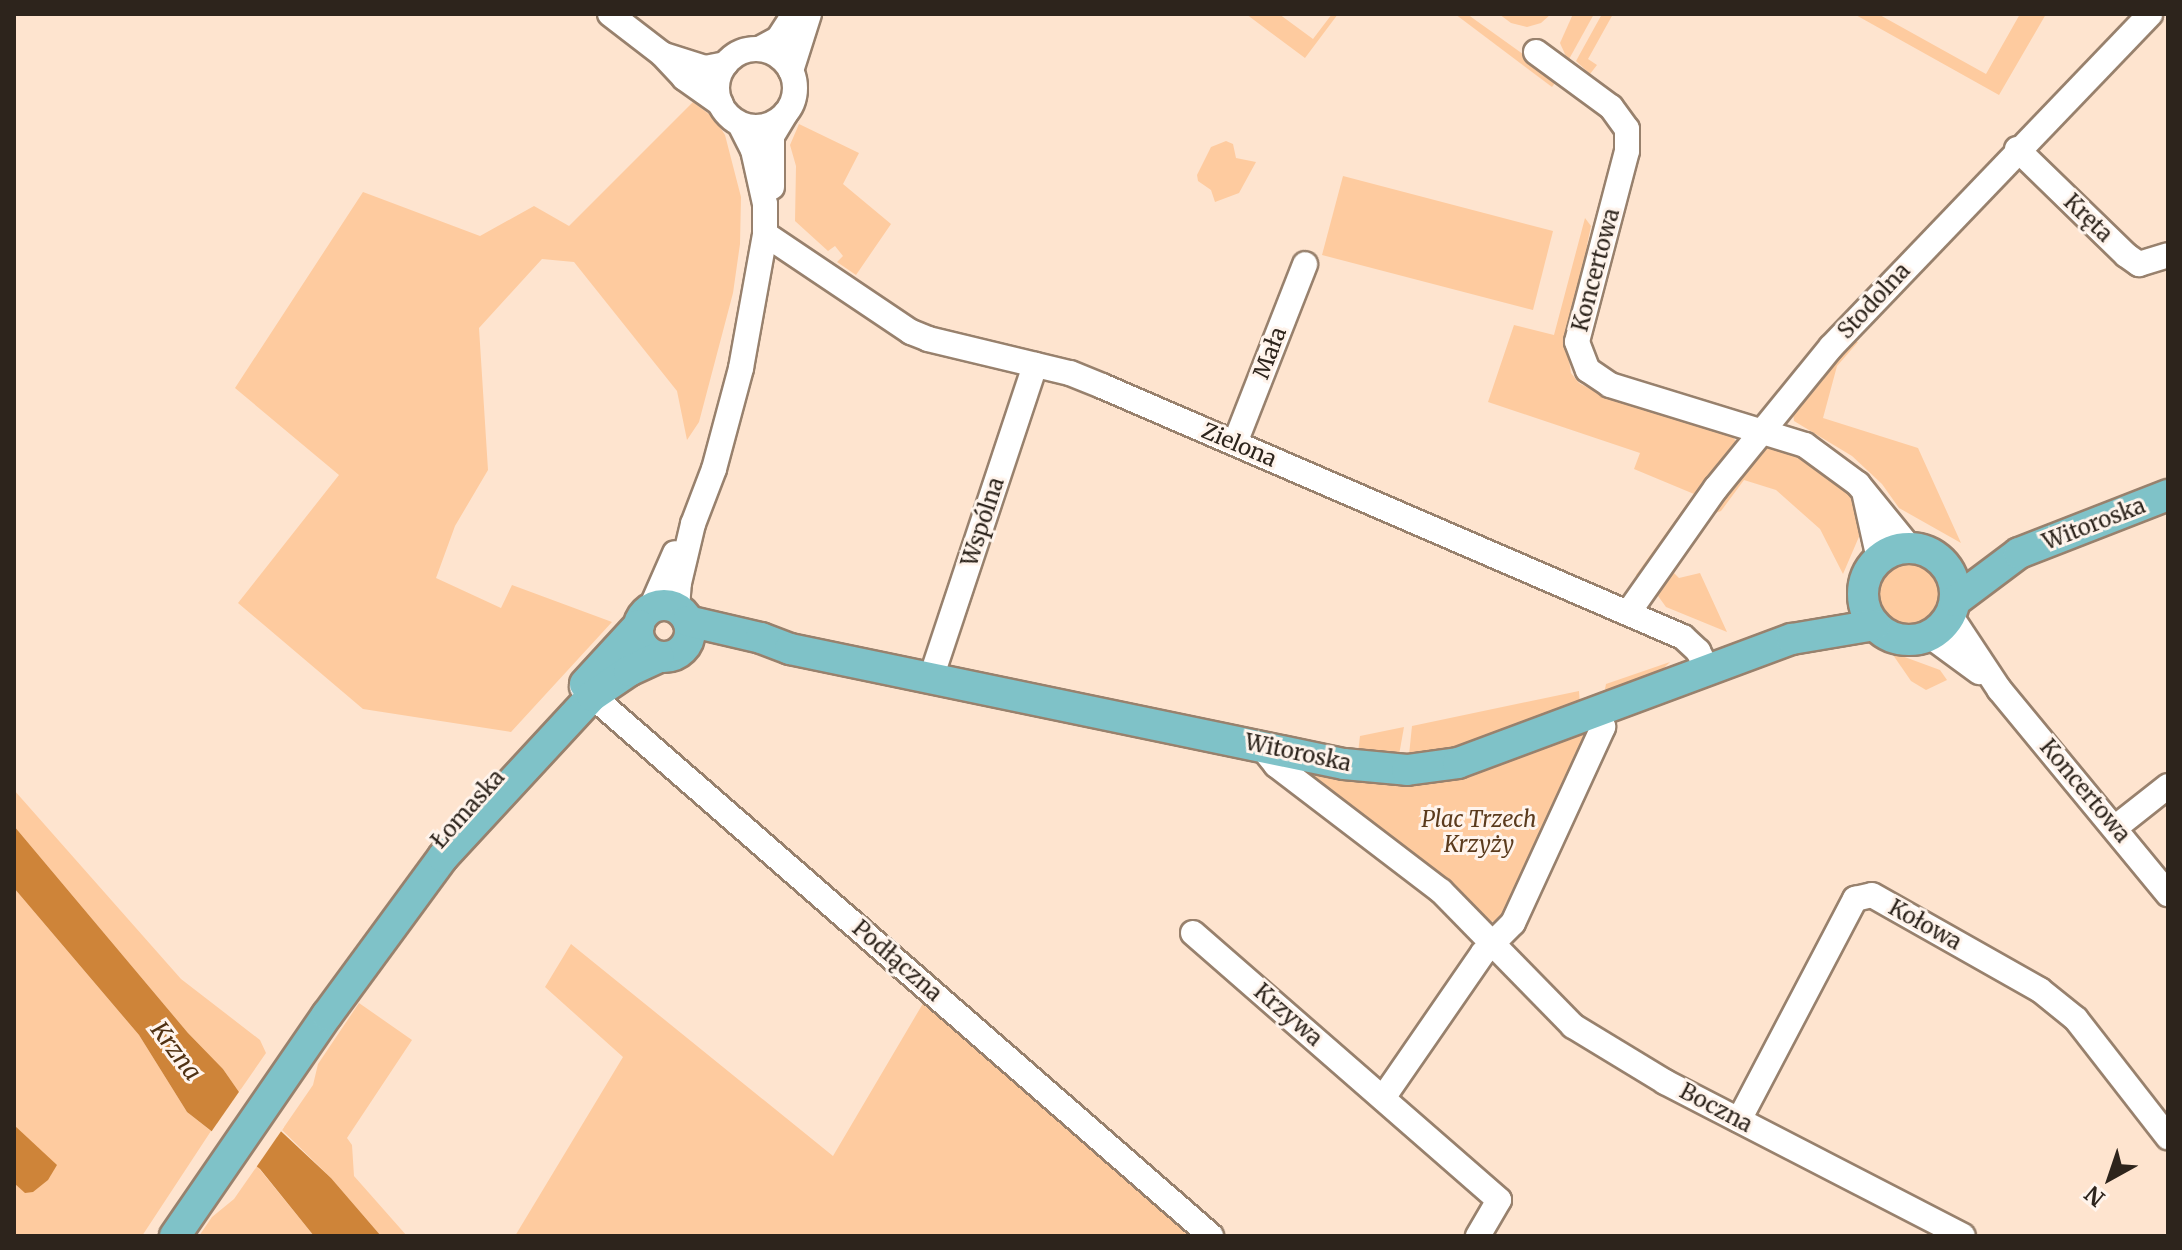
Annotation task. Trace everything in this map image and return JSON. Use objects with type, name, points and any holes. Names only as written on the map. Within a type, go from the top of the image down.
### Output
[{"type":"main road","name":"Witoroska","points":[[1942,562],[2019,553],[2168,495]]},
{"type":"main road","points":[[1910,548],[1932,555],[1950,573],[1945,617],[1901,640],[1875,625],[1866,609],[1863,591],[1865,579],[1879,559],[1910,548]]},
{"type":"main road","name":"Witoroska","points":[[1945,617],[2019,553]]},
{"type":"main road","name":"Witoroska","points":[[1792,639],[1863,591]]},
{"type":"main road","name":"Witoroska","points":[[664,616],[761,638],[790,649],[1344,764],[1420,769],[1458,763],[1792,639],[1875,625]]},
{"type":"main road","points":[[664,616],[690,637],[668,655],[642,645],[664,616]]},
{"type":"main road","name":"Łomaska","points":[[175,1236],[327,1015],[443,857],[587,692],[664,616]]},
{"type":"main road","name":"Witoroska","points":[[587,692],[668,655],[790,649]]},
{"type":"street","points":[[610,14],[662,54],[684,78],[721,104],[740,124],[753,150],[765,204],[765,234],[741,368],[714,469],[693,524],[679,583],[664,616]]},
{"type":"street","points":[[662,54],[705,68],[726,64],[746,51],[759,49],[778,39],[794,14]]},
{"type":"street","points":[[765,204],[773,178],[772,136],[795,94],[791,71],[809,14]]},
{"type":"street","name":"Stodolna","points":[[1628,613],[1762,430],[1831,347],[2017,149],[2150,14]]},
{"type":"street","points":[[759,49],[778,56],[791,71]]},
{"type":"street","name":"Koncertowa","points":[[1536,52],[1611,107],[1627,129],[1627,151],[1577,342],[1588,370],[1610,385],[1762,430],[1825,456],[1863,490],[1910,548]]},
{"type":"street","points":[[721,104],[718,83],[726,64]]},
{"type":"street","points":[[740,124],[765,126],[785,114]]},
{"type":"street","name":"Kręta","points":[[2017,149],[2126,255],[2139,264],[2168,255]]},
{"type":"street","name":"Zielona","points":[[765,234],[911,332],[928,339],[1070,373],[1683,637],[1698,651],[1707,669]]},
{"type":"street","name":"Mała","points":[[1235,443],[1305,264]]},
{"type":"street","name":"Wspólna","points":[[931,678],[1035,365]]},
{"type":"street","points":[[1863,490],[1879,559]]},
{"type":"street","name":"Koncertowa","points":[[1945,617],[1999,689],[2116,827],[2168,894]]},
{"type":"street","name":"Podłączna","points":[[587,692],[1211,1236]]},
{"type":"street","points":[[1383,1098],[1483,953],[1496,944],[1513,923],[1603,727],[1598,711]]},
{"type":"street","points":[[1260,745],[1276,765],[1441,891],[1496,944]]},
{"type":"street","points":[[2116,827],[2168,786]]},
{"type":"street","name":"Kołowa","points":[[1739,1120],[1855,899],[1872,895],[2052,999],[2076,1019],[2168,1137]]},
{"type":"street","name":"Krzywa","points":[[1193,933],[1499,1200],[1478,1236]]},
{"type":"street","name":"Boczna","points":[[1496,944],[1573,1026],[1739,1120],[1963,1236]]},
{"type":"green space","points":[[1246,14],[1279,14],[1313,39],[1332,14],[1338,14],[1305,58]]},
{"type":"green space","points":[[1455,14],[1467,14],[1558,79],[1552,87]]},
{"type":"green space","points":[[1499,14],[1551,14],[1541,23],[1527,27],[1511,23]]},
{"type":"green space","points":[[1573,14],[1594,14],[1568,61],[1560,43]]},
{"type":"green space","points":[[1602,14],[1613,14],[1588,59],[1597,65],[1590,74],[1576,61]]},
{"type":"green space","points":[[1854,14],[1878,14],[1986,74],[2020,14],[2046,14],[1999,95]]},
{"type":"green space","points":[[693,102],[714,118],[725,135],[741,197],[740,244],[733,293],[699,422],[687,440],[677,391],[574,262],[542,259],[479,328],[488,470],[455,526],[436,578],[501,608],[512,585],[612,622],[511,732],[363,709],[238,603],[339,475],[235,388],[363,192],[480,236],[534,206],[569,226]]},
{"type":"green space","points":[[799,124],[859,153],[843,184],[891,224],[856,275],[837,262],[843,256],[835,246],[828,251],[795,221],[796,166],[790,145]]},
{"type":"green space","points":[[1226,141],[1233,144],[1236,158],[1256,162],[1239,193],[1215,202],[1211,190],[1198,181],[1197,175],[1211,147]]},
{"type":"green space","points":[[1343,176],[1553,231],[1533,310],[1322,255]]},
{"type":"green space","points":[[1585,218],[1591,226],[1587,245],[1592,248],[1567,347],[1571,373],[1579,383],[1594,391],[1721,428],[1733,435],[1736,443],[1736,450],[1642,579],[1636,575],[1694,494],[1634,469],[1640,453],[1488,402],[1514,325],[1554,335]]},
{"type":"green space","points":[[1849,339],[1858,342],[1837,366],[1823,418],[1918,448],[1961,543],[1899,508],[1882,484],[1852,456],[1794,421],[1793,413]]},
{"type":"green space","points":[[1760,445],[1790,448],[1834,476],[1859,508],[1864,525],[1843,574],[1820,529],[1776,490],[1744,480],[1721,511],[1715,513],[1673,572],[1679,578],[1700,573],[1727,632],[1666,607],[1653,589]]},
{"type":"green space","points":[[1916,562],[1934,571],[1941,582],[1941,608],[1934,619],[1923,626],[1904,628],[1886,619],[1879,608],[1877,589],[1886,571],[1897,564]]},
{"type":"green space","points":[[1891,652],[1940,670],[1947,680],[1926,690],[1911,681]]},
{"type":"green space","points":[[1670,662],[1658,674],[1609,693],[1605,689],[1606,684]]},
{"type":"green space","points":[[1579,691],[1580,705],[1456,749],[1409,755],[1412,726]]},
{"type":"green space","points":[[1404,727],[1399,755],[1358,753],[1360,736]]},
{"type":"green space","name":"Plac Trzech Krzyży","points":[[1571,733],[1587,735],[1501,923],[1483,920],[1297,771],[1299,765],[1346,775]]},
{"type":"green space","points":[[14,790],[181,979],[260,1040],[266,1053],[239,1092],[223,1069],[188,1033],[14,826]]},
{"type":"green space","points":[[14,888],[139,1035],[187,1112],[211,1131],[142,1236],[14,1236]]},
{"type":"green space","points":[[571,944],[833,1156],[925,1000],[1197,1236],[515,1236],[623,1057],[545,987]]},
{"type":"green space","points":[[359,1003],[412,1040],[347,1138],[352,1145],[354,1176],[407,1236],[381,1236],[331,1178],[282,1130],[313,1085],[318,1064]]},
{"type":"green space","points":[[257,1166],[314,1236],[199,1236],[212,1217],[234,1199]]},
{"type":"water","name":"Krzna","points":[[14,826],[188,1033],[223,1069],[239,1092],[331,1178],[381,1236],[314,1236],[260,1169],[187,1112],[139,1035],[14,888]]},
{"type":"water","points":[[14,1125],[57,1165],[48,1180],[33,1192],[25,1193],[14,1183]]},
{"type":"pier","points":[[241,1089],[284,1127],[255,1169],[209,1135]]}]
